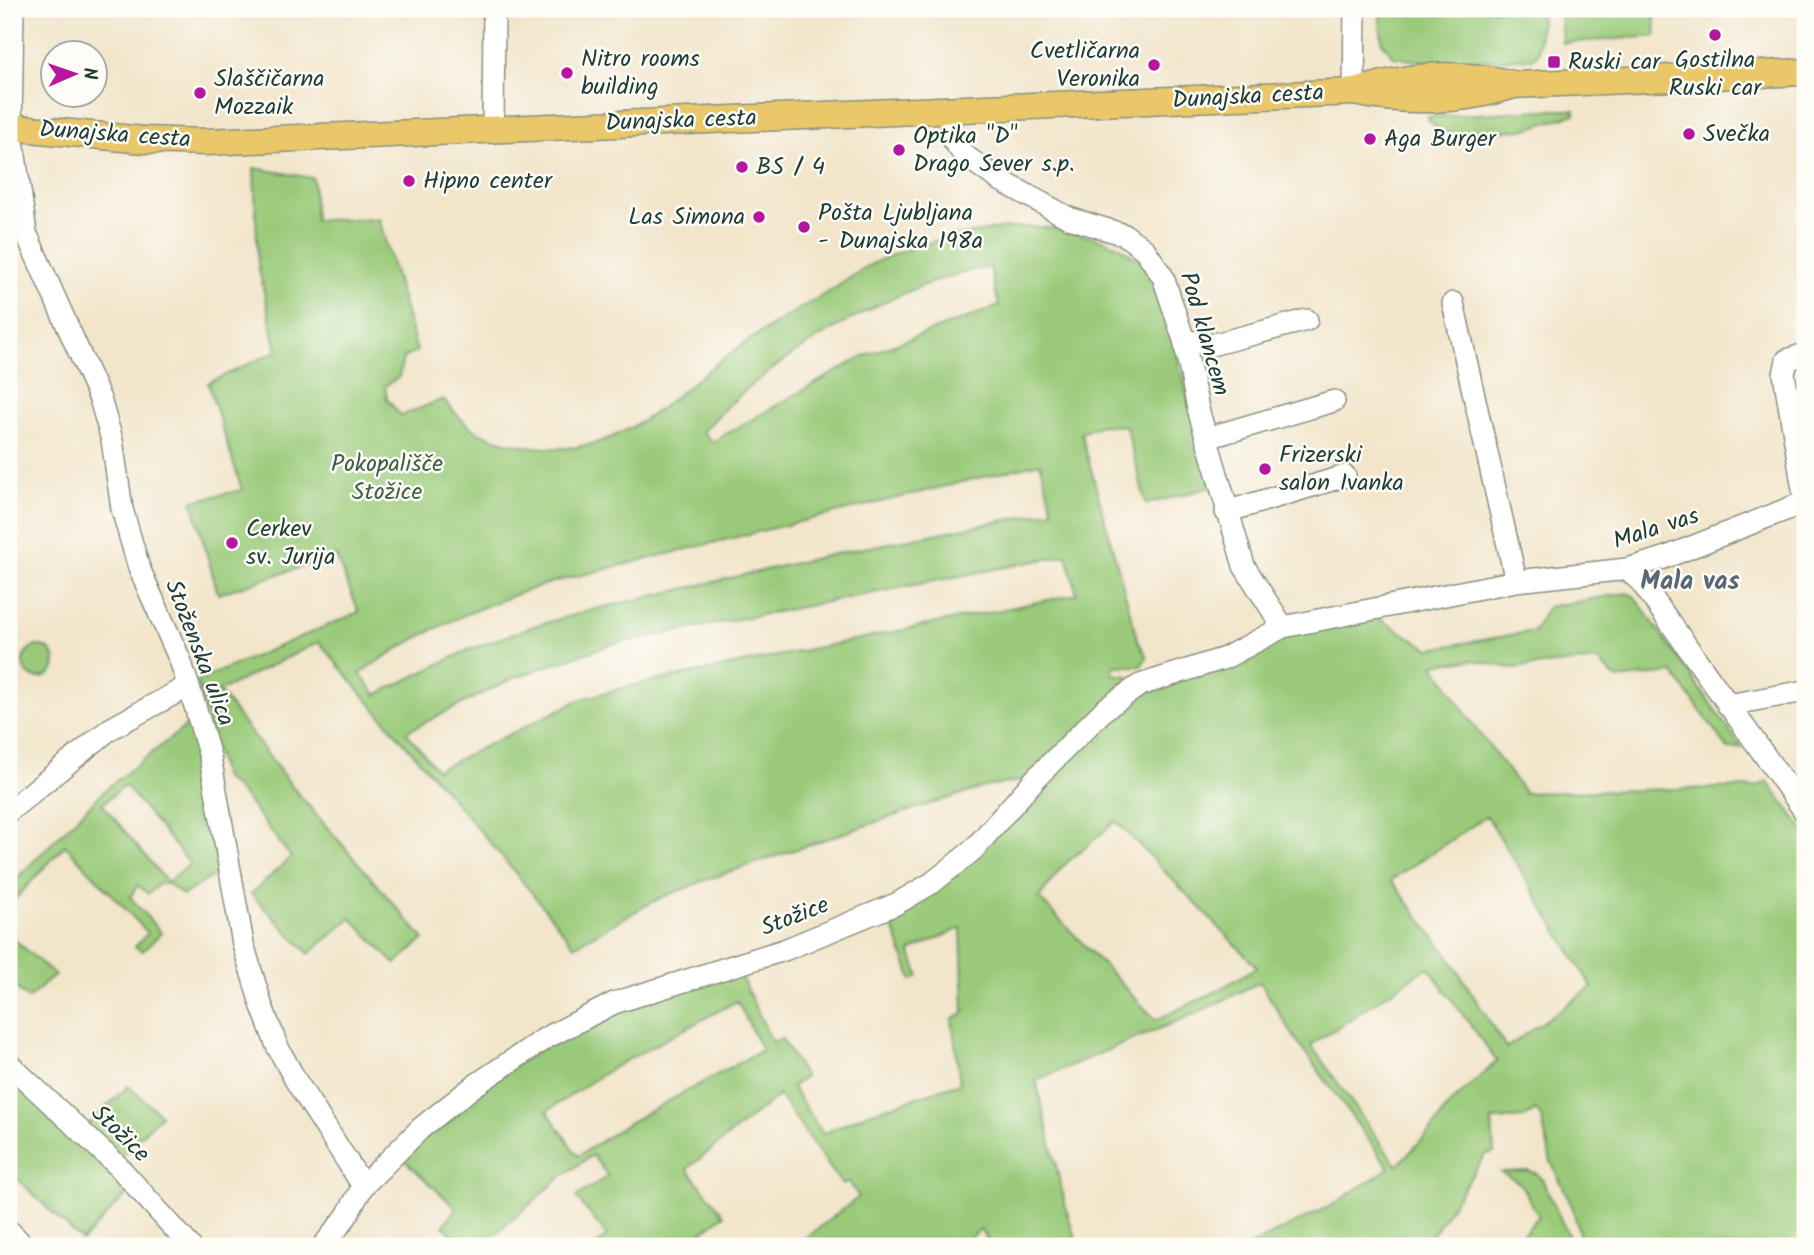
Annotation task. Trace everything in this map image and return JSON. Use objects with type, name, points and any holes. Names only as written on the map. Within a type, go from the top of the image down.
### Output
[{"type":"main road","name":"Dunajska cesta","points":[[10,127],[144,140],[206,142],[1354,92],[1404,78],[1480,76],[1514,85],[1805,72]]},
{"type":"street","name":"Stoženska ulica","points":[[13,9],[10,127],[26,233],[100,399],[112,440],[122,509],[139,568],[188,686],[210,757],[229,880],[261,1004],[277,1046],[296,1081],[363,1186]]},
{"type":"street","points":[[493,129],[494,9]]},
{"type":"street","points":[[1354,92],[1355,9]]},
{"type":"street","name":"Pod klancem","points":[[950,111],[953,140],[964,155],[998,180],[1069,218],[1125,235],[1145,250],[1163,277],[1184,340],[1226,512],[1244,566],[1283,627]]},
{"type":"street","points":[[1453,303],[1516,581]]},
{"type":"street","points":[[1184,340],[1211,345],[1307,320]]},
{"type":"street","name":"Mala vas","points":[[1283,627],[1516,581],[1627,569],[1664,558],[1805,502],[1784,374],[1787,360],[1805,354]]},
{"type":"street","points":[[1207,438],[1334,401]]},
{"type":"street","points":[[1226,512],[1345,476]]},
{"type":"street","points":[[1627,569],[1641,582],[1805,812]]},
{"type":"street","name":"Stožice","points":[[323,1246],[346,1217],[363,1186],[444,1107],[544,1039],[614,1003],[785,950],[896,904],[932,883],[973,850],[1037,777],[1120,697],[1167,674],[1225,658],[1283,627]]},
{"type":"street","points":[[9,811],[110,729],[188,686]]},
{"type":"street","points":[[1728,705],[1805,691]]},
{"type":"street","name":"Stožice","points":[[9,1064],[118,1166],[190,1246]]},
{"type":"street","points":[[9,1231],[24,1246]]},
{"type":"green space","points":[[1379,9],[1542,9],[1538,54],[1533,59],[1417,61],[1394,57],[1382,42]]},
{"type":"green space","points":[[1560,9],[1654,9],[1656,36],[1562,43]]},
{"type":"green space","points":[[1575,110],[1575,114],[1523,130],[1442,133],[1428,119],[1428,117]]},
{"type":"green space","name":"Pokopališče Stožice","points":[[254,168],[313,178],[315,220],[379,219],[417,351],[403,358],[399,377],[385,386],[387,399],[401,416],[443,399],[465,423],[486,435],[531,447],[563,448],[592,444],[627,430],[658,410],[744,344],[867,267],[891,255],[939,240],[993,230],[1042,227],[1062,230],[1115,245],[1136,258],[1157,281],[1212,487],[1146,504],[1126,426],[1101,425],[1081,433],[1138,641],[1147,657],[1141,666],[1114,666],[1113,674],[1128,676],[1130,682],[1024,780],[985,787],[914,809],[703,881],[658,899],[574,946],[319,642],[219,691],[294,789],[424,939],[395,964],[351,918],[309,954],[251,894],[291,857],[242,794],[223,777],[197,681],[359,612],[336,556],[218,594],[192,501],[242,490],[208,383],[277,351],[258,265]],"holes":[[[990,267],[999,306],[864,356],[712,442],[703,432],[760,378],[834,328],[915,289],[954,275]],[[1040,463],[1053,511],[843,552],[592,610],[534,626],[468,650],[376,695],[360,673],[405,644],[453,620],[553,582]],[[1067,555],[1077,594],[622,688],[579,700],[437,770],[406,732],[513,678],[612,644]]]},
{"type":"green space","points":[[1626,593],[1634,596],[1742,748],[1728,749],[1673,673],[1616,679],[1597,660],[1511,668],[1473,660],[1434,664],[1473,725],[1525,793],[1757,787],[1767,781],[1805,832],[1805,1246],[1582,1246],[1573,1208],[1551,1162],[1542,1119],[1536,1110],[1523,1118],[1492,1120],[1494,1153],[1486,1154],[1425,1246],[1249,1246],[1332,1205],[1389,1168],[1294,1037],[1260,982],[1199,1012],[1036,1080],[1068,1216],[1079,1246],[981,1246],[988,1240],[980,1230],[960,1246],[795,1246],[859,1197],[849,1182],[842,1185],[779,1095],[687,1169],[724,1215],[684,1246],[596,1246],[607,1236],[576,1197],[608,1176],[592,1155],[560,1178],[482,1246],[466,1246],[443,1226],[456,1208],[401,1157],[475,1094],[559,1039],[632,1005],[739,972],[772,1042],[782,1039],[805,1077],[792,1087],[823,1134],[866,1114],[960,1083],[952,1019],[964,1013],[961,928],[910,951],[919,976],[912,980],[889,916],[998,831],[1127,700],[1310,626],[1371,614],[1430,649],[1534,631],[1548,607]],"holes":[[[1487,816],[1592,987],[1506,1048],[1450,958],[1391,880]],[[1116,821],[1257,967],[1217,991],[1156,1020],[1039,898],[1062,867]],[[1428,967],[1497,1061],[1448,1106],[1434,1127],[1397,1166],[1311,1045]],[[737,1001],[762,1050],[630,1122],[578,1156],[547,1111],[612,1068]]]},
{"type":"green space","points":[[39,646],[50,651],[55,662],[50,673],[39,678],[28,673],[23,662],[28,651]]},
{"type":"green space","points":[[190,723],[199,754],[218,873],[183,895],[168,884],[159,884],[148,894],[138,885],[130,897],[161,933],[143,951],[135,947],[148,933],[65,845],[9,906],[9,886],[106,789]],"holes":[[[125,785],[190,864],[167,882],[102,804]]]},
{"type":"green space","points":[[9,935],[55,975],[28,999],[9,981]]},
{"type":"green space","points":[[9,1071],[131,1190],[82,1241],[9,1171]]},
{"type":"green space","points":[[128,1086],[161,1115],[117,1160],[85,1127]]},
{"type":"green space","points":[[1501,1172],[1536,1173],[1543,1181],[1573,1246],[1512,1246],[1539,1216],[1520,1183]]},
{"type":"place","name":"Gostilna Ruski car","points":[[1715,35]]},
{"type":"place","name":"Ruski car","points":[[1554,62]]},
{"type":"place","name":"Cvetličarna Veronika","points":[[1154,65]]},
{"type":"place","name":"Nitro rooms building","points":[[567,73]]},
{"type":"place","name":"Slaščičarna Mozzaik","points":[[200,93]]},
{"type":"place","name":"Svečka","points":[[1689,134]]},
{"type":"place","name":"Aga Burger","points":[[1370,139]]},
{"type":"place","name":"Optika \"D\" Drago Sever s.p.","points":[[899,150]]},
{"type":"place","name":"BS / 4","points":[[742,167]]},
{"type":"place","name":"Hipno center","points":[[409,181]]},
{"type":"place","name":"Las Simona","points":[[759,217]]},
{"type":"place","name":"Pošta Ljubljana - Dunajska 198a","points":[[804,227]]},
{"type":"place","name":"Frizerski salon Ivanka","points":[[1265,469]]},
{"type":"place","name":"Cerkev sv. Jurija","points":[[232,543]]},
{"type":"district","name":"Mala vas","points":[[1690,582]]}]
